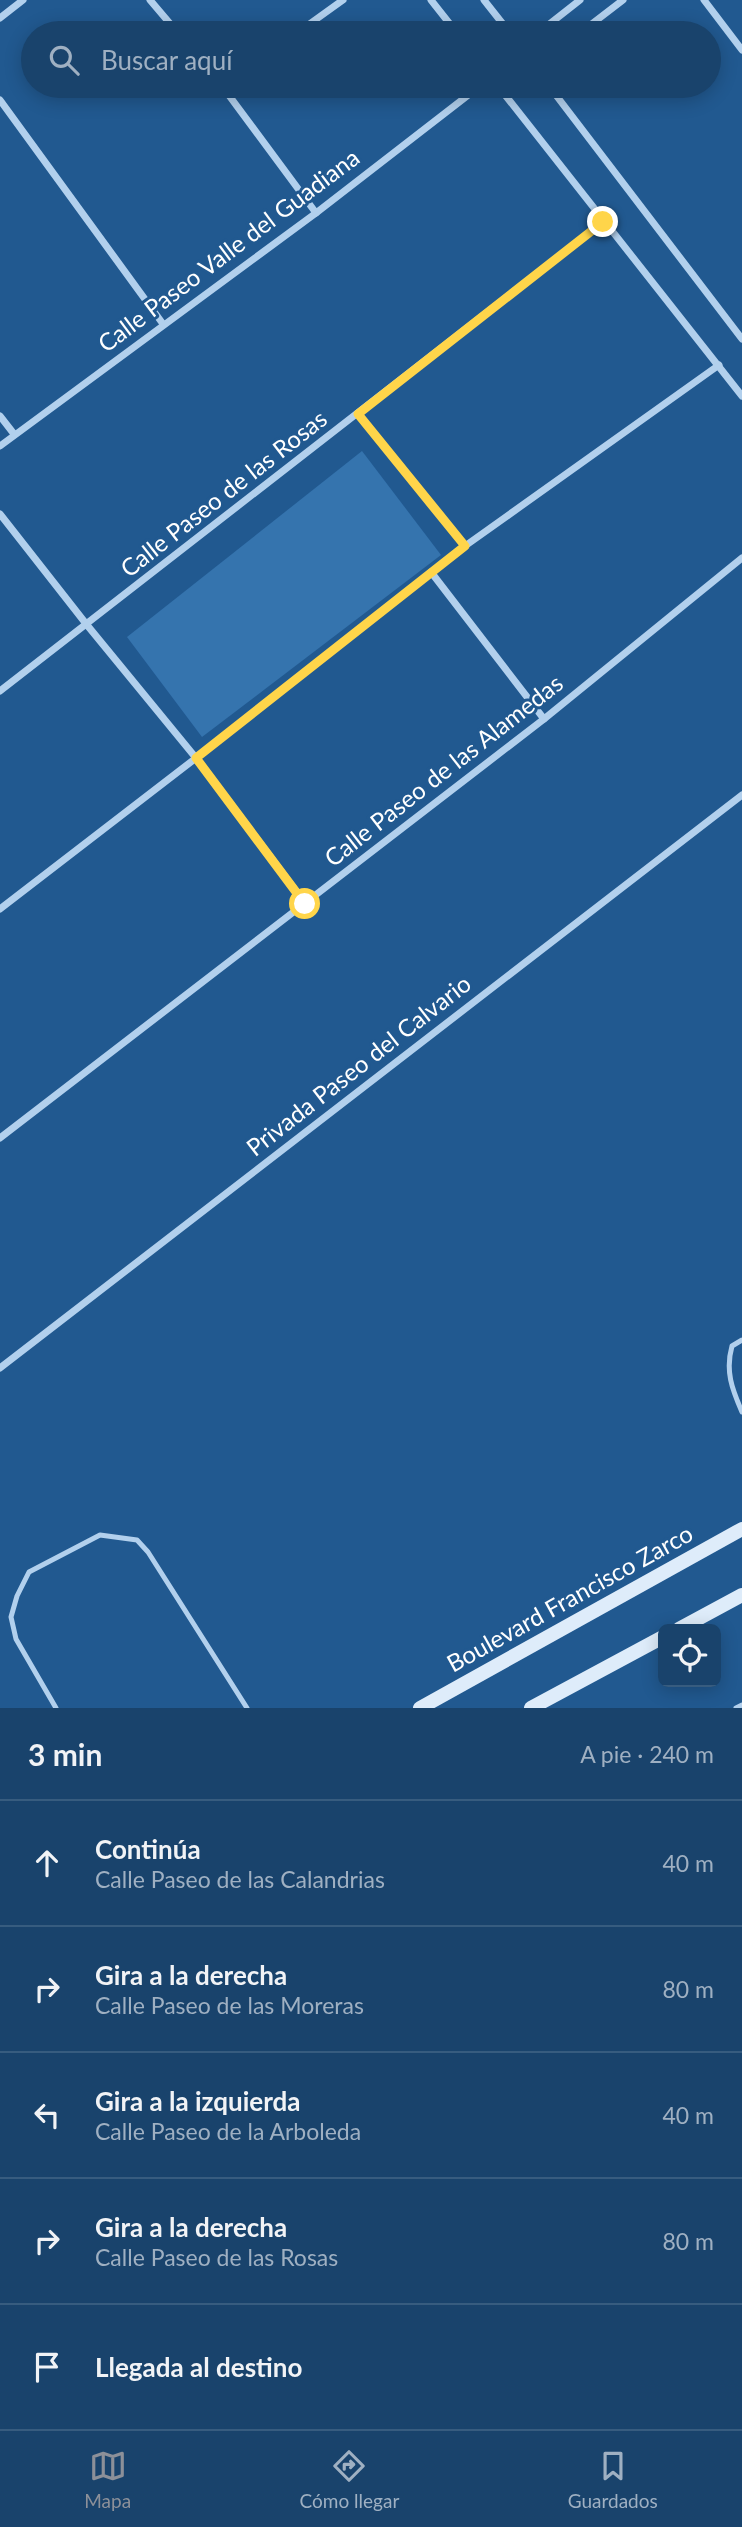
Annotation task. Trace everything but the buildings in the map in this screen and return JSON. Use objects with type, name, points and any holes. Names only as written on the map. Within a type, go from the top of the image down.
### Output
[{"type":"main road","name":"Boulevard Francisco Zarco","points":[[420,1708],[742,1529]]},
{"type":"main road","points":[[688,1624],[742,1595]]},
{"type":"main road","points":[[531,1708],[658,1640]]},
{"type":"street","points":[[0,18],[23,0]]},
{"type":"street","points":[[150,0],[168,21]]},
{"type":"street","points":[[314,21],[343,0]]},
{"type":"street","points":[[431,0],[448,21]]},
{"type":"street","points":[[484,0],[501,21]]},
{"type":"street","points":[[553,21],[580,0]]},
{"type":"street","points":[[596,21],[623,0]]},
{"type":"street","points":[[704,0],[720,21]]},
{"type":"street","points":[[721,22],[742,50]]},
{"type":"street","points":[[232,98],[316,213]]},
{"type":"street","name":"Calle Paseo Valle del Guadiana","points":[[0,446],[316,213],[465,98]]},
{"type":"street","points":[[507,98],[742,396]]},
{"type":"street","points":[[558,98],[742,339]]},
{"type":"street","points":[[0,100],[163,324]]},
{"type":"street","name":"Calle Paseo de las Rosas","points":[[0,691],[603,222]]},
{"type":"street","points":[[0,909],[465,546],[719,365]]},
{"type":"street","points":[[358,414],[465,546]]},
{"type":"street","points":[[0,416],[14,434]]},
{"type":"street","points":[[0,514],[86,625],[196,758],[305,904]]},
{"type":"street","name":"Calle Paseo de las Alamedas","points":[[0,1138],[544,719],[742,558]]},
{"type":"street","points":[[431,572],[544,719]]},
{"type":"street","name":"Privada Paseo del Calvario","points":[[0,1368],[742,795]]},
{"type":"lane","points":[[742,1340],[732,1346],[727,1362],[731,1388],[742,1412]]},
{"type":"lane","points":[[56,1708],[16,1639],[11,1617],[17,1596],[29,1572],[100,1535],[137,1540],[148,1552],[247,1708]]},
{"type":"lane","points":[[736,1708],[742,1705]]},
{"type":"shaded area","points":[[362,451],[441,555],[202,737],[127,637]]},
{"type":"route","points":[[305,904],[196,758],[465,546],[358,414],[603,222]]}]
